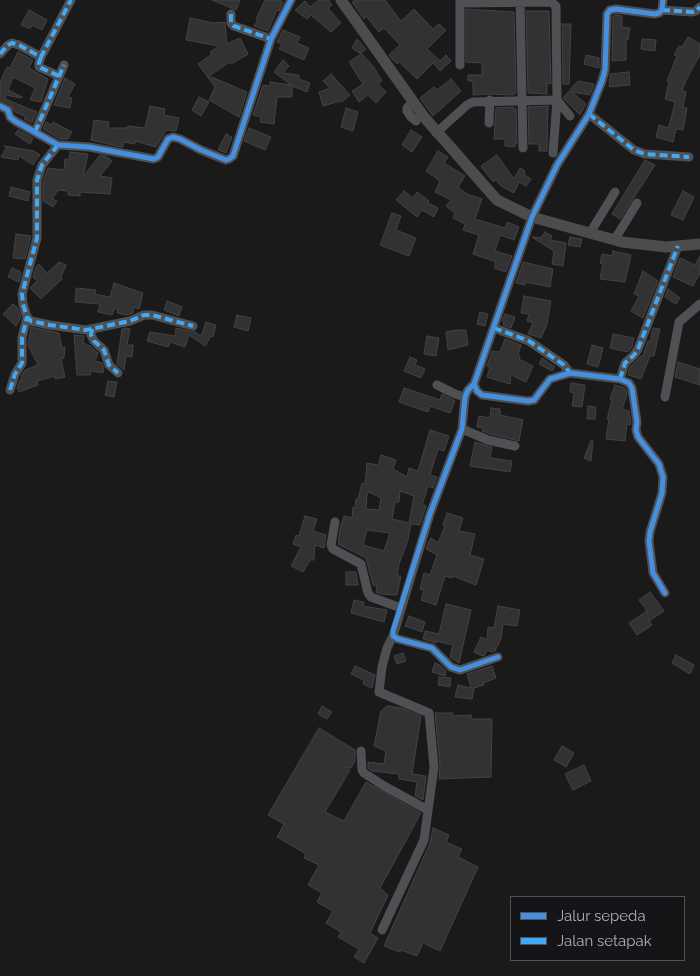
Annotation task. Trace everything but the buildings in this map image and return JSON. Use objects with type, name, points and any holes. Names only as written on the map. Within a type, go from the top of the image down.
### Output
[{"type":"main road","points":[[341,0],[436,133],[497,200],[532,217],[615,239],[650,246],[700,244]]},
{"type":"street","points":[[59,76],[40,67],[39,63],[71,0]]},
{"type":"street","points":[[0,106],[8,110],[15,121],[58,146],[89,147],[154,159],[158,157],[168,139],[172,137],[226,160],[229,159],[233,156],[271,39],[291,0]]},
{"type":"street","points":[[662,10],[663,0]]},
{"type":"street","points":[[460,65],[460,1],[551,2],[556,6],[557,100],[553,153]]},
{"type":"street","points":[[520,1],[523,148]]},
{"type":"street","points":[[382,930],[426,834],[434,767],[429,714],[380,693],[379,690],[387,648],[402,608],[430,514],[462,429],[465,397],[468,390],[474,384],[532,217],[557,165],[589,114],[604,75],[608,12],[616,9],[655,14],[662,10],[692,12],[700,7]]},
{"type":"street","points":[[230,14],[231,23],[234,26],[271,39]]},
{"type":"street","points":[[0,54],[12,43],[42,57]]},
{"type":"street","points":[[35,132],[64,65]]},
{"type":"street","points":[[436,133],[467,104],[473,102],[490,100],[557,100]]},
{"type":"street","points":[[489,123],[490,100]]},
{"type":"street","points":[[557,100],[570,116]]},
{"type":"street","points":[[413,102],[407,111],[410,117],[416,121]]},
{"type":"street","points":[[589,114],[634,150],[645,154],[689,157]]},
{"type":"street","points":[[10,390],[15,374],[22,363],[22,338],[27,317],[22,294],[37,238],[37,180],[42,165],[58,146]]},
{"type":"street","points":[[590,233],[615,192]]},
{"type":"street","points":[[615,239],[637,203]]},
{"type":"street","points":[[620,378],[625,363],[638,349],[678,246]]},
{"type":"street","points":[[665,396],[679,322],[700,304]]},
{"type":"street","points":[[27,317],[31,321],[86,330],[130,321],[144,315],[152,315],[193,326]]},
{"type":"street","points":[[494,328],[529,341],[564,365],[570,373]]},
{"type":"street","points":[[92,329],[91,336],[104,350],[109,365],[118,374]]},
{"type":"street","points":[[474,384],[477,391],[482,395],[528,402],[534,400],[550,379],[570,373],[620,378],[629,383],[632,388],[638,437],[662,470],[662,493],[649,541],[653,573],[665,594]]},
{"type":"street","points":[[437,385],[465,397]]},
{"type":"street","points":[[462,429],[488,440],[515,446]]},
{"type":"street","points":[[335,522],[331,545],[333,549],[361,564],[368,593],[371,597],[402,608]]},
{"type":"street","points":[[393,636],[432,648],[451,667],[460,670],[498,657]]},
{"type":"street","points":[[361,751],[362,770],[364,773],[428,810]]},
{"type":"marked path","points":[[0,54],[12,43],[41,57],[71,0]]},
{"type":"marked path","points":[[662,10],[692,12],[700,7]]},
{"type":"marked path","points":[[231,14],[231,23],[234,26],[271,39]]},
{"type":"marked path","points":[[41,57],[39,67],[59,76]]},
{"type":"marked path","points":[[35,132],[64,65]]},
{"type":"marked path","points":[[589,114],[634,150],[645,154],[689,157]]},
{"type":"marked path","points":[[58,145],[42,165],[37,180],[37,238],[22,294],[27,317],[31,321],[86,330],[130,321],[144,315],[152,315],[193,326]]},
{"type":"marked path","points":[[620,379],[625,363],[638,349],[678,246]]},
{"type":"marked path","points":[[10,390],[15,374],[22,363],[22,338],[27,317]]},
{"type":"marked path","points":[[494,328],[529,341],[564,365],[570,373]]},
{"type":"marked path","points":[[92,329],[91,335],[94,341],[104,350],[109,365],[118,373]]},
{"type":"cycle path","points":[[0,106],[8,110],[10,117],[15,121],[58,145],[89,147],[154,159],[158,157],[168,139],[173,137],[226,160],[229,159],[233,156],[271,39],[291,0]]},
{"type":"cycle path","points":[[498,657],[460,670],[451,667],[432,648],[398,639],[393,636],[393,631],[430,514],[462,429],[465,397],[468,390],[474,384],[532,217],[557,165],[589,114],[602,81],[605,70],[607,14],[610,10],[616,9],[655,14],[662,10],[663,0]]},
{"type":"cycle path","points":[[474,384],[477,391],[482,395],[528,401],[534,400],[550,379],[570,373],[620,379],[629,383],[632,388],[638,437],[659,464],[663,477],[662,493],[649,541],[653,573],[665,593]]}]
